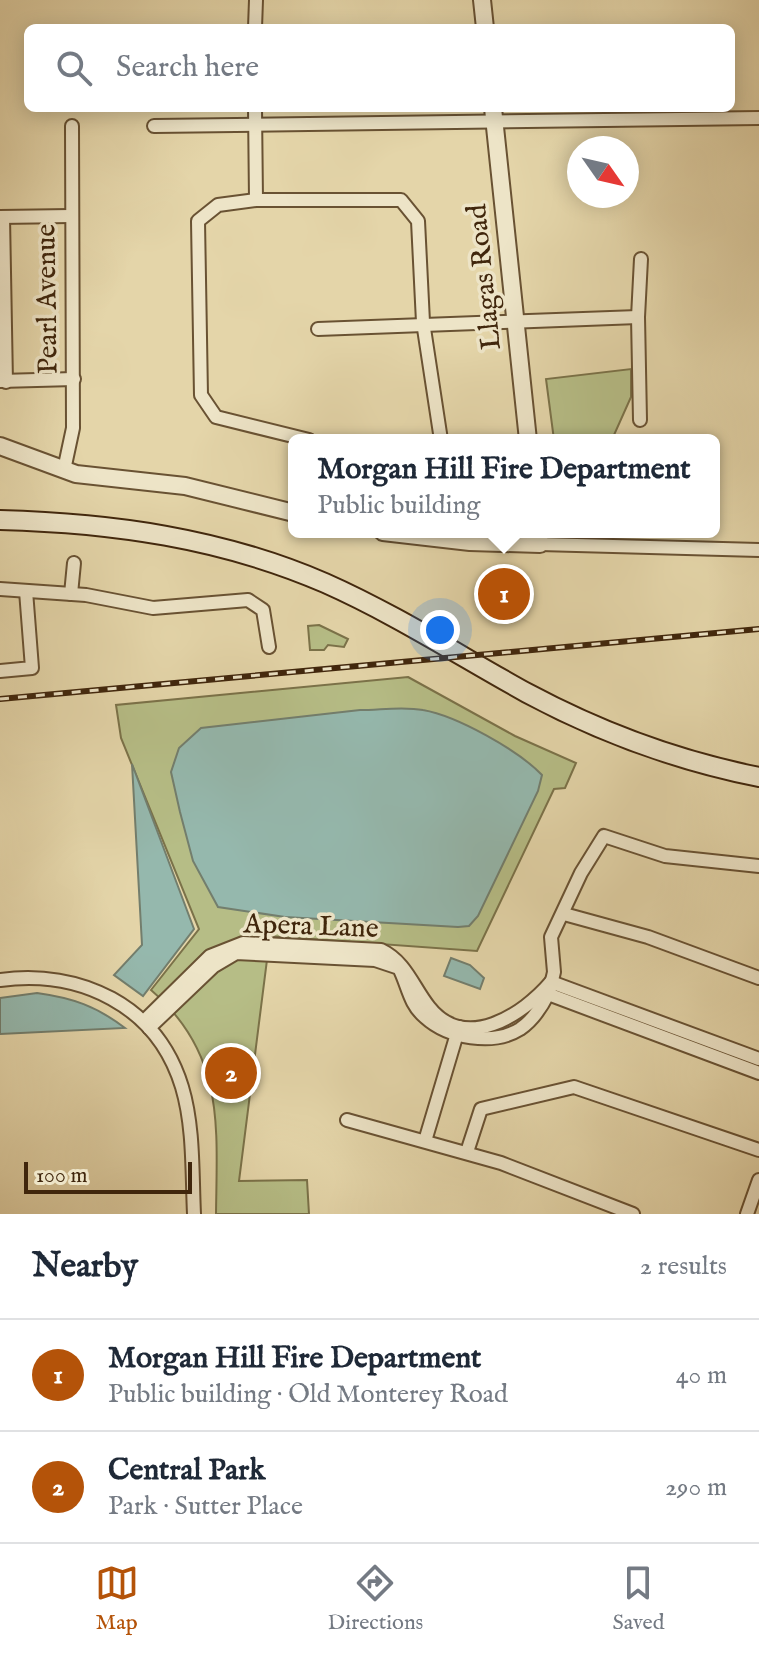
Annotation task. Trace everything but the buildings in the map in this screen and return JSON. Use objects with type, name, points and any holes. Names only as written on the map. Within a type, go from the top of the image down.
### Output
[{"type":"main road","points":[[0,520],[126,528],[262,560],[355,597],[593,726],[684,759],[759,777]]},
{"type":"street","points":[[255,24],[256,0]]},
{"type":"street","points":[[482,0],[485,24]]},
{"type":"street","points":[[255,112],[256,200]]},
{"type":"street","points":[[395,112],[396,122]]},
{"type":"street","points":[[154,126],[396,122],[494,115],[759,118]]},
{"type":"street","name":"Llagas Road","points":[[494,115],[527,434]]},
{"type":"street","name":"Pearl Avenue","points":[[64,470],[72,442],[74,379],[72,126]]},
{"type":"street","points":[[288,435],[216,417],[201,395],[198,221],[218,205],[256,200],[401,200],[418,221],[423,322],[440,434]]},
{"type":"street","points":[[71,216],[1,217],[3,382],[74,379]]},
{"type":"street","points":[[640,420],[638,317],[641,259]]},
{"type":"street","points":[[318,329],[423,322],[638,317]]},
{"type":"street","points":[[0,446],[64,470],[185,486],[288,512]]},
{"type":"street","points":[[435,538],[470,542],[539,538],[759,550]]},
{"type":"street","points":[[71,594],[74,563]]},
{"type":"street","points":[[0,589],[71,594],[153,608],[248,600],[263,610],[269,647]]},
{"type":"street","points":[[0,671],[32,668],[26,591]]},
{"type":"street","points":[[425,1141],[458,1030],[493,1025],[513,1018],[550,988],[551,937],[581,873],[604,836],[665,856],[759,866]]},
{"type":"street","points":[[564,914],[648,937],[759,978]]},
{"type":"street","name":"Apera Lane","points":[[147,1025],[214,966],[236,953],[375,960],[399,968],[410,998],[425,1018],[458,1030]]},
{"type":"street","points":[[0,980],[42,978],[94,987],[147,1025],[172,1062],[182,1087],[189,1122],[194,1214]]},
{"type":"street","points":[[550,988],[759,1059]]},
{"type":"street","points":[[550,988],[759,1073]]},
{"type":"street","points":[[467,1152],[481,1109],[574,1087],[759,1150]]},
{"type":"street","points":[[347,1120],[467,1152],[633,1214]]},
{"type":"street","points":[[747,1214],[759,1180]]},
{"type":"green space","points":[[631,369],[631,397],[614,434],[553,434],[546,379]]},
{"type":"green space","points":[[319,625],[348,639],[344,647],[328,645],[324,650],[310,650],[308,626]]},
{"type":"green space","points":[[408,677],[515,736],[576,763],[565,788],[554,789],[477,951],[270,936],[239,1181],[307,1180],[309,1214],[216,1214],[217,1150],[212,1093],[193,1039],[175,1014],[151,990],[199,929],[121,738],[116,705]]},
{"type":"water","points":[[408,708],[437,713],[503,745],[542,775],[538,791],[478,916],[469,926],[458,927],[285,917],[218,907],[193,861],[180,812],[171,772],[179,748],[201,728],[360,710]]},
{"type":"water","points":[[132,764],[194,929],[143,996],[114,975],[142,945]]},
{"type":"water","points":[[451,958],[470,965],[484,978],[480,989],[444,976]]},
{"type":"water","points":[[37,993],[84,1004],[125,1028],[0,1034],[0,998]]},
{"type":"railway","points":[[0,699],[759,629]]},
{"type":"place","name":"Morgan Hill Fire Department","points":[[504,594]]},
{"type":"place","name":"Central Park","points":[[231,1073]]}]
